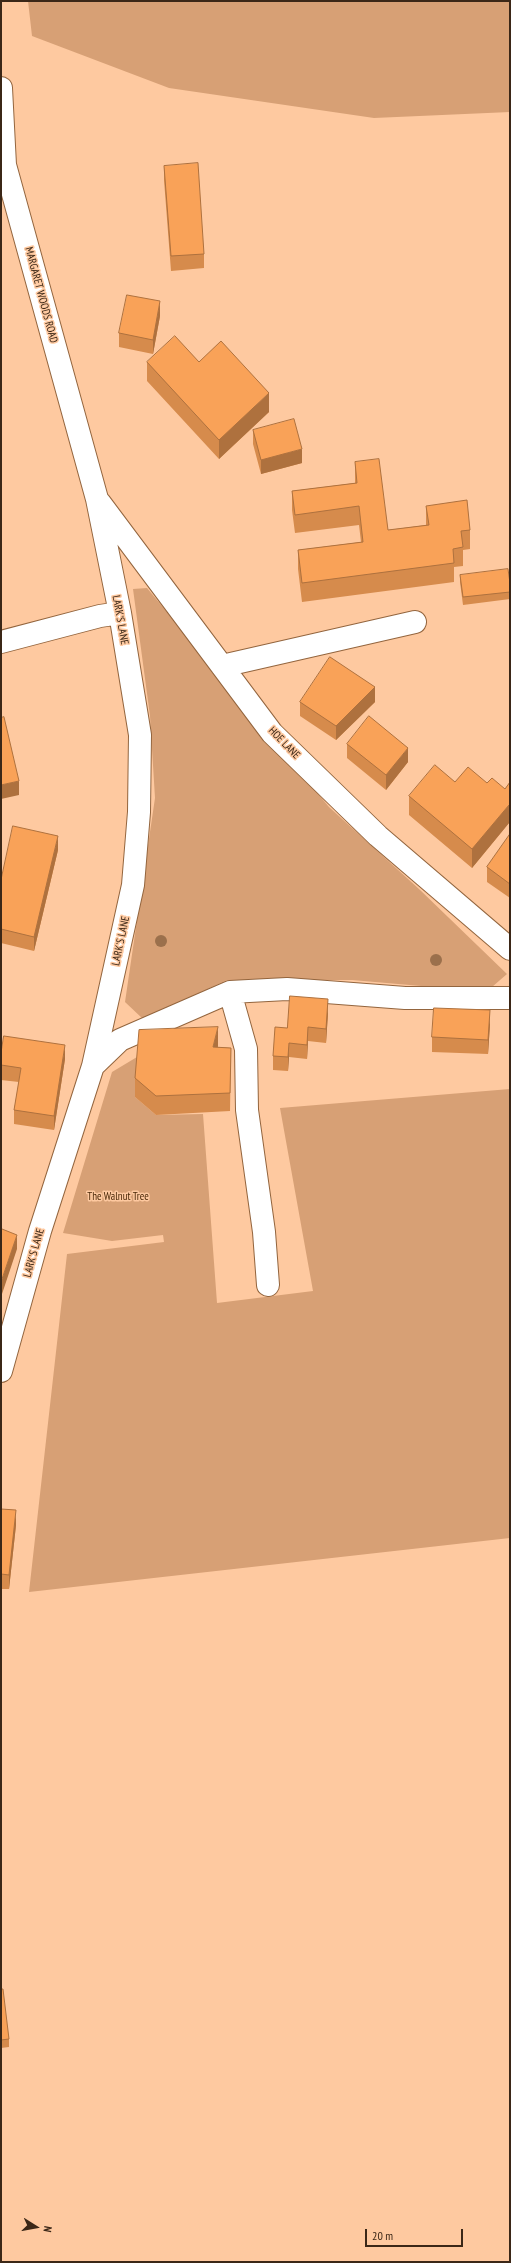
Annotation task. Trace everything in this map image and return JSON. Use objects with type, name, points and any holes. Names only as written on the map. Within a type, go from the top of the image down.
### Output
[{"type":"street","name":"MARGARET WOODS ROAD","points":[[1,88],[5,165],[97,499]]},
{"type":"street","name":"LARK'S LANE","points":[[1,1372],[40,1231],[93,1066],[133,885],[139,812],[140,734],[120,613],[97,499]]},
{"type":"street","name":"HOE LANE","points":[[97,499],[272,733],[378,836],[510,949]]},
{"type":"street","points":[[1,642],[100,616],[120,613]]},
{"type":"street","points":[[222,666],[415,622]]},
{"type":"street","points":[[93,1066],[120,1040],[230,992],[287,989],[405,998],[510,998]]},
{"type":"street","points":[[230,992],[246,1049],[247,1110],[264,1232],[268,1285]]},
{"type":"green space","points":[[28,1],[510,1],[510,112],[374,118],[169,88],[32,36]]},
{"type":"green space","points":[[147,588],[329,807],[419,889],[507,974],[492,987],[421,986],[352,980],[227,980],[143,1019],[125,1002],[155,798],[150,716],[133,589]]},
{"type":"green space","name":"The Walnut Tree","points":[[139,1049],[135,1097],[156,1115],[203,1114],[217,1303],[313,1291],[280,1108],[510,1089],[510,1538],[29,1592],[67,1254],[164,1242],[163,1235],[112,1241],[63,1233],[112,1072],[137,1057]]},
{"type":"building","points":[[198,163],[204,254],[171,256],[164,166]]},
{"type":"building","points":[[127,295],[160,301],[153,340],[119,333]]},
{"type":"building","points":[[175,336],[199,362],[221,341],[269,393],[219,440],[147,362]]},
{"type":"building","points":[[294,419],[302,449],[261,460],[253,430]]},
{"type":"building","points":[[379,459],[388,530],[429,525],[426,506],[467,500],[470,530],[461,531],[463,547],[453,549],[454,563],[302,583],[298,550],[363,542],[359,506],[295,515],[292,491],[357,483],[355,462]]},
{"type":"building","points":[[508,569],[510,592],[463,597],[460,575]]},
{"type":"building","points":[[330,657],[375,687],[336,726],[300,702]]},
{"type":"building","points":[[369,716],[408,748],[386,775],[347,744]]},
{"type":"building","points":[[4,717],[19,781],[1,785],[1,718]]},
{"type":"building","points":[[435,765],[455,782],[468,767],[487,783],[492,778],[505,789],[510,782],[510,806],[509,805],[472,849],[409,796]]},
{"type":"building","points":[[13,826],[58,836],[34,937],[1,929],[1,880]]},
{"type":"building","points":[[510,834],[510,884],[487,867]]},
{"type":"building","points":[[290,996],[328,999],[326,1029],[308,1027],[307,1045],[289,1043],[288,1057],[273,1056],[275,1027],[287,1028]]},
{"type":"building","points":[[434,1008],[490,1010],[488,1040],[432,1037]]},
{"type":"building","points":[[218,1027],[213,1047],[231,1048],[230,1093],[156,1096],[135,1078],[139,1030]]},
{"type":"building","points":[[4,1036],[65,1045],[54,1116],[14,1110],[21,1068],[1,1065],[1,1053]]},
{"type":"building","points":[[2,1229],[17,1235],[1,1282],[1,1231]]},
{"type":"building","points":[[1,1509],[16,1510],[9,1575],[1,1574]]},
{"type":"building","points":[[1,1989],[3,1989],[9,2039],[1,2040]]}]
